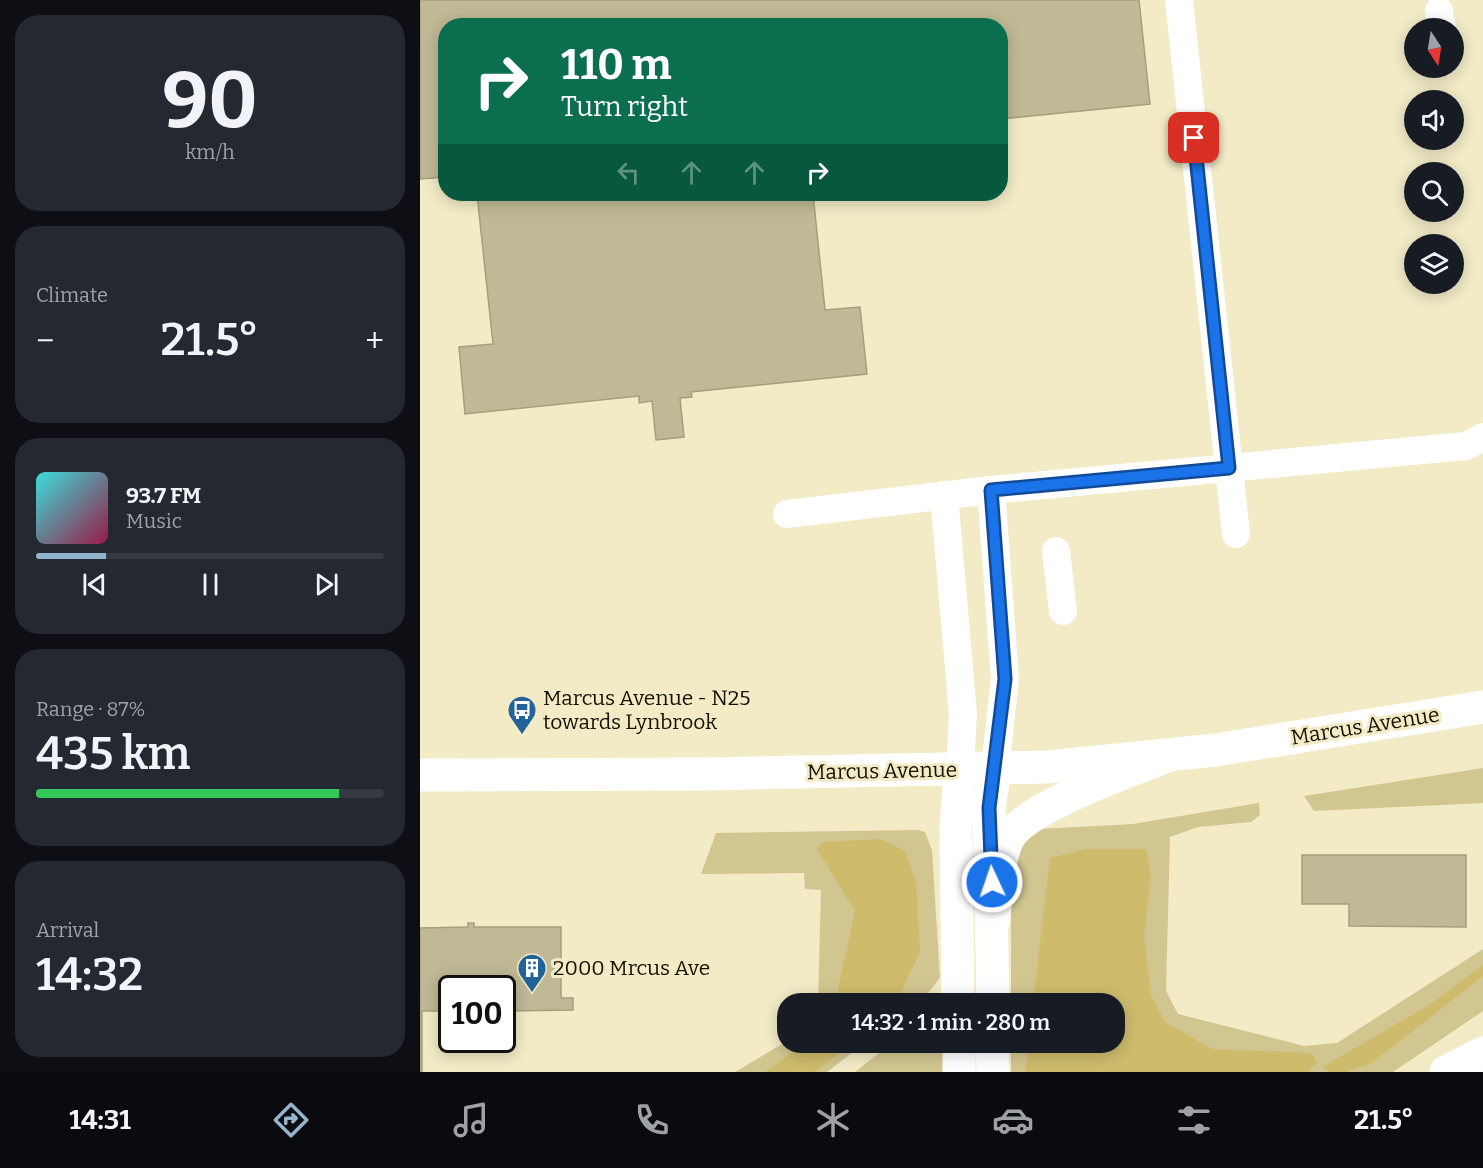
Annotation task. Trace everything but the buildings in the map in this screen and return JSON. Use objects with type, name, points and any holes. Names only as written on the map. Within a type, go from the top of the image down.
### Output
[{"type":"main road","name":"Marcus Avenue","points":[[420,775],[995,770],[1167,756],[1483,707]]},
{"type":"main road","points":[[993,923],[1004,850],[1017,826],[1043,809],[1167,756]]},
{"type":"main road","points":[[958,993],[956,829],[960,770]]},
{"type":"main road","points":[[993,993],[989,808],[995,770]]},
{"type":"main road","points":[[959,1053],[959,1072]]},
{"type":"main road","points":[[992,1053],[993,1072]]},
{"type":"main road","points":[[1446,1072],[1483,1053]]},
{"type":"main road","points":[[1469,1072],[1483,1062]]},
{"type":"lane","points":[[1179,0],[1236,534]]},
{"type":"lane","points":[[787,514],[991,490],[1466,446],[1483,437]]},
{"type":"lane","points":[[991,490],[1005,679],[995,770]]},
{"type":"lane","points":[[944,495],[963,714],[960,770]]},
{"type":"lane","points":[[1056,551],[1063,611]]},
{"type":"shaded area","points":[[1483,768],[1483,803],[1314,811],[1304,796]]},
{"type":"shaded area","points":[[1259,803],[1260,815],[1251,822],[1198,827],[1170,837],[1166,991],[1178,1014],[1304,1046],[1337,1043],[1483,949],[1483,1011],[1393,1072],[1011,1072],[1011,1053],[1125,1053],[1125,993],[1011,993],[1011,866],[1020,839],[1038,829],[1133,824]]},
{"type":"shaded area","points":[[918,830],[925,832],[932,850],[940,978],[928,993],[818,993],[821,890],[805,889],[804,873],[701,874],[716,833]]},
{"type":"shaded area","points":[[880,839],[905,851],[916,882],[920,952],[901,993],[837,993],[855,911],[817,849],[823,842]]},
{"type":"shaded area","points":[[1086,849],[1146,849],[1151,875],[1144,936],[1151,995],[1165,1022],[1212,1049],[1312,1053],[1317,1063],[1307,1072],[1025,1072],[1028,1053],[1125,1053],[1125,993],[1034,993],[1050,858]]},
{"type":"shaded area","points":[[1483,965],[1483,976],[1372,1063],[1346,1072],[1330,1072],[1322,1067],[1426,1007]]},
{"type":"shaded area","points":[[777,1047],[777,1053],[852,1053],[827,1072],[735,1072]]},
{"type":"shaded area","points":[[793,1053],[839,1053],[815,1072],[765,1072]]},
{"type":"shaded area","points":[[879,1053],[948,1053],[948,1072],[855,1072]]},
{"type":"place","name":"Marcus Avenue - N25 towards Lynbrook","points":[[522,736]]},
{"type":"place","name":"2000 Mrcus Ave","points":[[532,994]]},
{"type":"route","points":[[992,882],[989,808],[1005,679],[991,490],[1229,468],[1194,138]]}]
